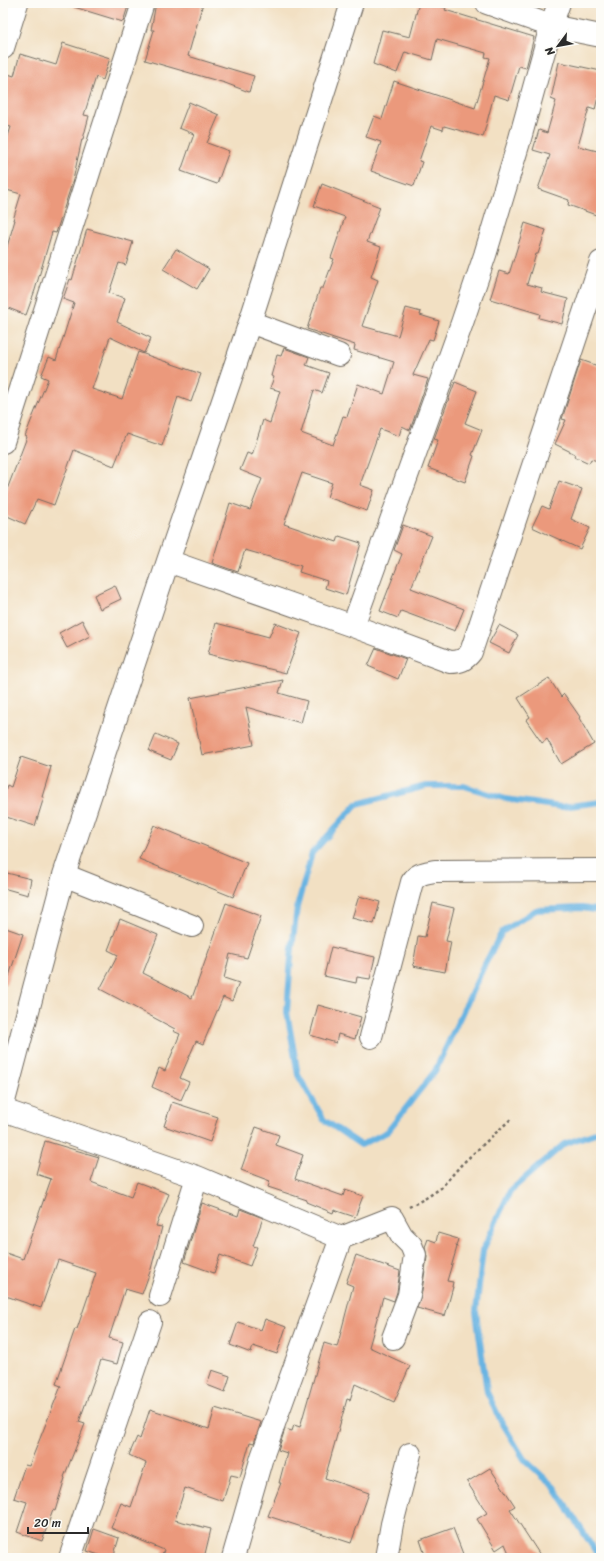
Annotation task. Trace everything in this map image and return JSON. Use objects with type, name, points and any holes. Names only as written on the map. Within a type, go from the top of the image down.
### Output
[{"type":"street","points":[[3,48],[17,3]]},
{"type":"street","points":[[3,442],[143,3]]},
{"type":"street","points":[[3,1105],[64,875],[168,561],[250,322],[352,3]]},
{"type":"street","points":[[487,3],[551,26],[601,36]]},
{"type":"street","points":[[353,626],[485,255],[559,3]]},
{"type":"street","points":[[168,561],[450,662],[458,662],[467,658],[471,652],[601,262]]},
{"type":"street","points":[[250,322],[339,355]]},
{"type":"street","points":[[371,1036],[412,882],[415,877],[435,871],[601,870]]},
{"type":"street","points":[[64,875],[192,926]]},
{"type":"street","points":[[3,1110],[197,1177],[341,1238],[392,1218],[402,1236],[411,1245],[415,1255],[409,1295],[393,1338]]},
{"type":"street","points":[[160,1296],[197,1177]]},
{"type":"street","points":[[232,1558],[262,1458],[341,1238]]},
{"type":"street","points":[[70,1558],[150,1322]]},
{"type":"street","points":[[386,1558],[392,1524],[410,1454]]},
{"type":"path","points":[[392,1218],[441,1188],[462,1164],[512,1118]]},
{"type":"building","points":[[75,3],[129,3],[123,22],[74,7]]},
{"type":"building","points":[[156,3],[203,3],[188,56],[254,76],[249,92],[225,83],[145,60],[154,30],[151,30]]},
{"type":"building","points":[[419,3],[429,3],[446,8],[445,10],[534,37],[526,68],[519,66],[509,100],[494,95],[483,137],[444,126],[443,130],[431,126],[419,161],[422,162],[414,186],[371,171],[381,142],[366,137],[374,116],[382,119],[394,81],[475,108],[490,58],[485,57],[486,53],[437,39],[432,60],[405,52],[397,73],[373,64],[382,30],[410,37]]},
{"type":"building","points":[[63,43],[110,58],[103,80],[96,77],[84,115],[89,116],[82,139],[73,180],[56,233],[52,232],[26,315],[3,306],[3,260],[21,194],[3,189],[3,151],[11,127],[3,125],[3,90],[8,74],[14,76],[20,54],[56,65]]},
{"type":"building","points":[[559,62],[601,71],[601,83],[595,110],[589,108],[578,146],[601,152],[601,201],[596,215],[568,205],[569,200],[538,189],[550,155],[533,150],[539,130],[547,133],[556,101],[551,99]]},
{"type":"building","points":[[189,102],[219,115],[207,143],[229,151],[217,184],[181,171],[194,134],[179,128]]},
{"type":"building","points":[[322,184],[380,207],[367,242],[381,247],[371,277],[378,280],[362,326],[398,336],[406,308],[421,312],[420,315],[439,321],[433,340],[429,339],[413,375],[428,379],[410,430],[402,426],[399,436],[380,429],[360,485],[374,490],[367,511],[327,497],[332,483],[302,473],[284,524],[337,542],[339,536],[361,543],[346,595],[325,588],[327,581],[299,572],[301,566],[245,550],[238,572],[212,563],[230,503],[250,510],[262,479],[240,470],[247,453],[252,455],[263,420],[270,423],[280,391],[270,388],[274,377],[271,376],[277,355],[281,356],[284,348],[309,357],[306,365],[329,373],[322,393],[314,390],[301,433],[333,445],[343,416],[347,417],[358,384],[384,394],[394,362],[354,350],[355,345],[307,329],[320,288],[323,288],[334,259],[331,258],[345,217],[314,206]]},
{"type":"building","points":[[525,223],[546,230],[538,254],[536,254],[527,284],[542,288],[541,292],[568,299],[562,324],[539,318],[540,314],[490,299],[499,271],[509,274]]},
{"type":"building","points":[[87,229],[133,242],[126,265],[119,263],[109,293],[125,298],[117,322],[151,338],[144,353],[110,337],[92,389],[122,399],[138,352],[201,374],[191,402],[178,397],[162,446],[127,434],[114,466],[74,450],[54,505],[37,499],[25,524],[3,514],[3,500],[27,437],[25,436],[48,379],[41,376],[49,357],[56,360],[74,303],[63,299],[70,279],[72,280]]},
{"type":"building","points":[[176,249],[209,269],[197,289],[163,269]]},
{"type":"building","points":[[581,360],[601,367],[601,462],[591,459],[589,463],[574,456],[575,454],[555,444],[566,420],[562,419]]},
{"type":"building","points":[[455,382],[477,391],[465,423],[482,430],[472,455],[474,456],[465,482],[428,468],[438,440],[434,439]]},
{"type":"building","points":[[559,481],[582,489],[571,519],[590,528],[580,549],[532,527],[542,506],[549,509]]},
{"type":"building","points":[[403,525],[432,536],[411,588],[464,609],[455,631],[401,611],[398,618],[380,611],[402,554],[394,550]]},
{"type":"building","points":[[115,585],[121,599],[100,609],[94,595]]},
{"type":"building","points":[[82,620],[90,636],[67,648],[59,633]]},
{"type":"building","points":[[216,623],[269,637],[275,623],[301,633],[286,673],[208,654]]},
{"type":"building","points":[[499,625],[518,635],[509,653],[489,643]]},
{"type":"building","points":[[376,648],[406,659],[398,679],[368,666]]},
{"type":"building","points":[[549,678],[561,697],[564,694],[580,717],[579,718],[594,744],[561,764],[547,739],[542,743],[526,720],[530,717],[518,698]]},
{"type":"building","points":[[283,680],[279,693],[307,701],[301,723],[246,707],[254,745],[202,755],[190,698]]},
{"type":"building","points":[[156,734],[178,744],[171,760],[149,751]]},
{"type":"building","points":[[21,757],[51,767],[35,826],[3,816],[3,797],[7,785],[11,787]]},
{"type":"building","points":[[154,825],[247,863],[233,897],[139,859]]},
{"type":"building","points":[[3,872],[31,879],[28,895],[3,888]]},
{"type":"building","points":[[359,896],[380,902],[374,924],[352,918]]},
{"type":"building","points":[[226,903],[261,916],[247,958],[230,954],[224,978],[239,983],[232,1001],[223,997],[203,1044],[196,1041],[180,1078],[189,1082],[181,1100],[152,1087],[159,1068],[165,1071],[180,1034],[173,1031],[175,1029],[100,989],[118,955],[108,950],[120,919],[158,935],[143,973],[192,998]]},
{"type":"building","points":[[433,903],[454,908],[446,941],[451,942],[445,972],[413,966],[418,936],[425,937]]},
{"type":"building","points":[[3,927],[23,934],[6,985],[3,985]]},
{"type":"building","points":[[331,947],[375,957],[370,979],[357,977],[356,983],[324,976]]},
{"type":"building","points":[[318,1005],[361,1017],[355,1039],[338,1034],[336,1043],[310,1035]]},
{"type":"building","points":[[172,1102],[218,1117],[210,1142],[164,1126]]},
{"type":"building","points":[[256,1127],[279,1135],[276,1145],[303,1155],[295,1179],[343,1196],[345,1190],[363,1196],[355,1217],[334,1210],[333,1213],[306,1202],[307,1200],[268,1187],[270,1181],[241,1170]]},
{"type":"building","points":[[45,1141],[99,1157],[91,1182],[131,1197],[137,1182],[169,1194],[156,1226],[162,1227],[151,1269],[142,1294],[125,1289],[109,1338],[123,1342],[117,1364],[101,1360],[79,1422],[85,1424],[64,1477],[65,1478],[55,1511],[53,1510],[42,1541],[17,1532],[27,1502],[14,1498],[25,1465],[29,1466],[61,1386],[56,1384],[96,1273],[58,1260],[41,1308],[3,1295],[3,1252],[23,1259],[51,1179],[36,1174]]},
{"type":"building","points":[[202,1203],[238,1216],[240,1209],[263,1218],[253,1246],[257,1247],[250,1266],[220,1255],[214,1273],[184,1262]]},
{"type":"building","points":[[438,1233],[458,1239],[447,1281],[453,1282],[453,1287],[445,1316],[417,1308],[421,1297],[427,1257],[425,1247],[428,1239],[436,1242]]},
{"type":"building","points":[[356,1255],[400,1271],[394,1301],[383,1297],[369,1347],[410,1366],[394,1402],[355,1384],[350,1400],[347,1399],[325,1478],[369,1493],[351,1543],[268,1516],[281,1483],[279,1483],[287,1453],[278,1450],[285,1429],[292,1431],[294,1425],[300,1427],[324,1343],[337,1347],[353,1286],[346,1283]]},
{"type":"building","points":[[265,1319],[286,1327],[277,1354],[253,1346],[251,1353],[230,1345],[238,1322],[261,1330]]},
{"type":"building","points":[[212,1370],[230,1376],[225,1392],[207,1385]]},
{"type":"building","points":[[215,1408],[261,1422],[254,1443],[250,1442],[240,1477],[231,1475],[223,1501],[185,1488],[175,1520],[211,1529],[204,1558],[161,1558],[164,1550],[111,1528],[121,1503],[131,1507],[146,1463],[129,1455],[137,1437],[140,1439],[150,1409],[209,1429]]},
{"type":"building","points":[[490,1468],[515,1506],[510,1509],[542,1558],[511,1558],[505,1544],[496,1550],[477,1519],[487,1513],[467,1482]]},
{"type":"building","points":[[453,1528],[463,1554],[452,1558],[426,1558],[420,1540]]},
{"type":"building","points":[[94,1529],[119,1538],[113,1558],[108,1558],[87,1551]]},
{"type":"waterway","points":[[601,802],[561,807],[506,799],[464,786],[426,786],[357,804],[312,853],[297,907],[291,957],[287,1012],[298,1075],[324,1120],[361,1145],[387,1132],[435,1071],[484,966],[502,932],[536,910],[582,908],[601,911]]},
{"type":"waterway","points":[[600,1558],[554,1487],[524,1459],[500,1419],[487,1392],[476,1312],[483,1250],[510,1191],[564,1144],[601,1131]]}]
